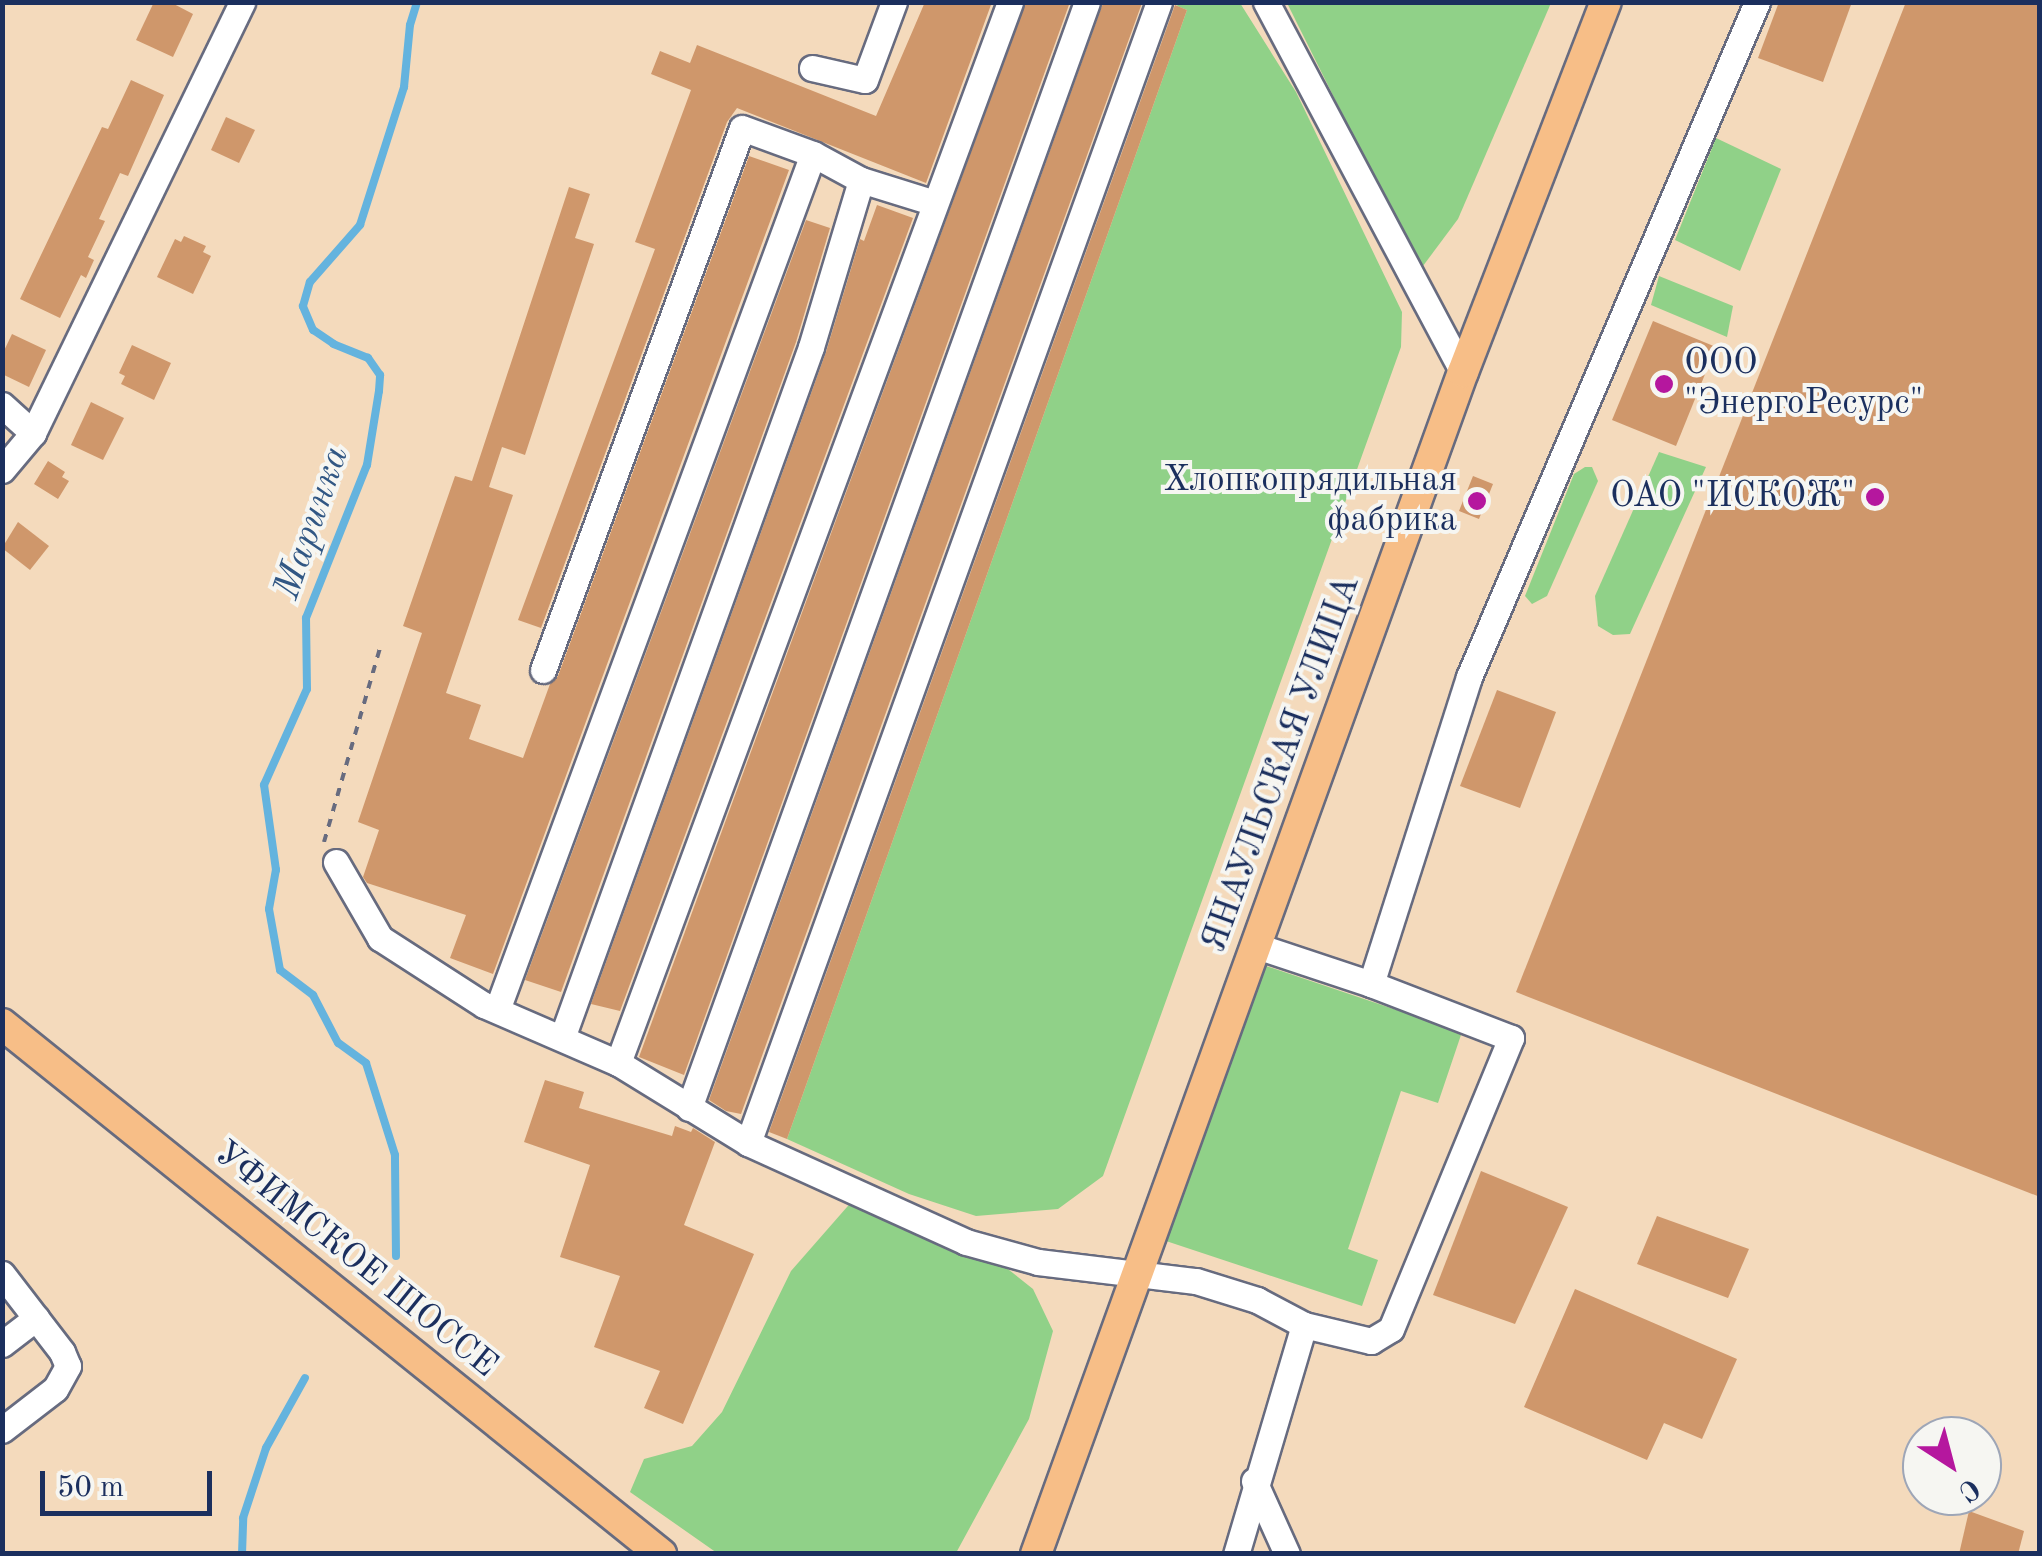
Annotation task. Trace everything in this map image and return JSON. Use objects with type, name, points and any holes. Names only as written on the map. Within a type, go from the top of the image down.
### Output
[{"type":"main road","name":"ЯНАУЛЬСКАЯ УЛИЦА","points":[[1036,1554],[1464,372],[1606,2]]},
{"type":"main road","name":"УФИМСКОЕ ШОССЕ","points":[[2,1024],[661,1554]]},
{"type":"street","points":[[2,470],[34,432],[242,2]]},
{"type":"street","points":[[812,68],[865,80],[894,2]]},
{"type":"street","points":[[618,1063],[1010,2]]},
{"type":"street","points":[[689,1108],[1086,2]]},
{"type":"street","points":[[748,1143],[1159,2]]},
{"type":"street","points":[[1266,2],[1464,372]]},
{"type":"street","points":[[1371,984],[1469,677],[1757,2]]},
{"type":"street","points":[[543,670],[742,128],[813,154],[861,180],[936,203]]},
{"type":"street","points":[[497,1010],[813,154]]},
{"type":"street","points":[[562,1038],[810,346],[861,180]]},
{"type":"street","points":[[2,405],[34,432]]},
{"type":"street","points":[[336,862],[380,938],[497,1010],[618,1063],[748,1143],[966,1242],[1038,1262],[1196,1281],[1242,1295],[1304,1325],[1371,1341],[1391,1328],[1512,1038],[1371,984],[1256,946]]},
{"type":"street","points":[[2,1274],[68,1366],[55,1389],[2,1430]]},
{"type":"street","points":[[2,1344],[36,1318]]},
{"type":"street","points":[[1236,1554],[1254,1480],[1304,1325]]},
{"type":"street","points":[[1254,1480],[1287,1554]]},
{"type":"path","points":[[336,862],[324,842],[381,645]]},
{"type":"green space","points":[[1240,3],[1296,92],[1402,312],[1401,347],[1103,1176],[1058,1209],[976,1216],[909,1194],[787,1139],[1187,10],[1177,6]]},
{"type":"green space","points":[[1287,3],[1551,3],[1458,219],[1420,270]]},
{"type":"green space","points":[[1716,138],[1781,169],[1740,271],[1675,240]]},
{"type":"green space","points":[[1659,276],[1733,306],[1727,337],[1651,305]]},
{"type":"green space","points":[[1659,452],[1706,467],[1630,634],[1613,635],[1598,626],[1595,596]]},
{"type":"green space","points":[[1592,467],[1598,481],[1547,596],[1532,604],[1525,596],[1574,474]]},
{"type":"green space","points":[[1260,964],[1462,1032],[1438,1103],[1401,1091],[1348,1249],[1378,1260],[1362,1306],[1166,1241]]},
{"type":"green space","points":[[854,1199],[994,1258],[1033,1289],[1053,1331],[1029,1419],[956,1553],[717,1553],[630,1492],[644,1459],[692,1446],[722,1412],[791,1271]]},
{"type":"building","points":[[154,2],[170,2],[193,14],[173,57],[136,40]]},
{"type":"building","points":[[925,2],[992,2],[926,183],[737,108],[727,122],[541,628],[518,620],[655,249],[635,242],[691,90],[651,74],[660,51],[690,63],[697,45],[876,116]]},
{"type":"building","points":[[1026,2],[1070,2],[684,1075],[639,1057]]},
{"type":"building","points":[[1779,2],[1852,2],[1823,82],[1758,58]]},
{"type":"building","name":"ОАО \"ИСКОЖ\"","points":[[1906,2],[2040,2],[2040,1197],[1516,992]]},
{"type":"building","points":[[1103,3],[1142,3],[741,1114],[726,1111],[709,1100]]},
{"type":"building","points":[[1175,5],[1187,10],[787,1139],[769,1132]]},
{"type":"building","points":[[131,80],[164,95],[128,176],[120,173],[99,219],[105,221],[88,257],[94,260],[86,278],[81,275],[60,318],[20,299],[102,127],[108,129]]},
{"type":"building","points":[[226,117],[255,130],[239,163],[211,150]]},
{"type":"building","points":[[749,156],[789,170],[493,974],[450,958],[466,915],[367,883],[363,877],[379,830],[358,822],[422,633],[403,626],[455,476],[472,481],[569,187],[590,194],[575,238],[594,244],[525,455],[502,447],[489,487],[513,495],[446,693],[481,705],[469,739],[523,758],[550,684],[558,676]]},
{"type":"building","points":[[877,205],[913,218],[620,1011],[591,1004],[826,352],[860,239],[864,241]]},
{"type":"building","points":[[806,220],[830,228],[796,342],[561,992],[525,980]]},
{"type":"building","points":[[184,236],[206,246],[203,252],[211,256],[193,294],[157,277],[175,239],[181,242]]},
{"type":"building","name":"ООО \"ЭнергоРесурс\"","points":[[1653,321],[1716,347],[1676,446],[1612,420]]},
{"type":"building","points":[[12,334],[46,350],[29,387],[2,374],[2,355]]},
{"type":"building","points":[[132,345],[171,363],[154,400],[121,384],[125,376],[119,373]]},
{"type":"building","points":[[91,402],[124,418],[103,460],[71,445]]},
{"type":"building","points":[[48,461],[65,472],[62,477],[69,481],[58,499],[34,484]]},
{"type":"building","points":[[1473,476],[1493,484],[1479,519],[1459,511]]},
{"type":"building","points":[[18,522],[49,546],[30,570],[2,548]]},
{"type":"building","points":[[1497,690],[1556,712],[1520,808],[1460,786]]},
{"type":"building","points":[[545,1080],[584,1092],[579,1108],[672,1136],[675,1126],[691,1132],[693,1128],[715,1142],[684,1225],[754,1254],[683,1424],[644,1408],[660,1371],[594,1347],[620,1276],[560,1257],[590,1165],[524,1142]]},
{"type":"building","points":[[1481,1171],[1568,1207],[1515,1324],[1433,1295]]},
{"type":"building","points":[[1657,1216],[1749,1249],[1728,1298],[1637,1264]]},
{"type":"building","points":[[1575,1289],[1737,1359],[1702,1439],[1664,1423],[1647,1460],[1524,1407]]},
{"type":"building","points":[[1968,1516],[1983,1516],[2024,1531],[2018,1554],[1959,1554]]},
{"type":"waterway","name":"Маринка","points":[[396,1256],[395,1155],[366,1063],[338,1043],[313,995],[280,970],[269,909],[276,870],[264,785],[307,689],[306,618],[367,465],[379,391],[380,375],[368,358],[313,330],[303,306],[310,282],[360,225],[404,87],[410,25],[417,2]]},
{"type":"waterway","name":"Маринка","points":[[242,1554],[243,1518],[266,1448],[305,1378]]},
{"type":"place","name":"ООО \"ЭнергоРесурс\"","points":[[1664,384]]},
{"type":"place","name":"ОАО \"ИСКОЖ\"","points":[[1875,497]]},
{"type":"place","name":"Хлопкопрядильная фабрика","points":[[1477,501]]}]
